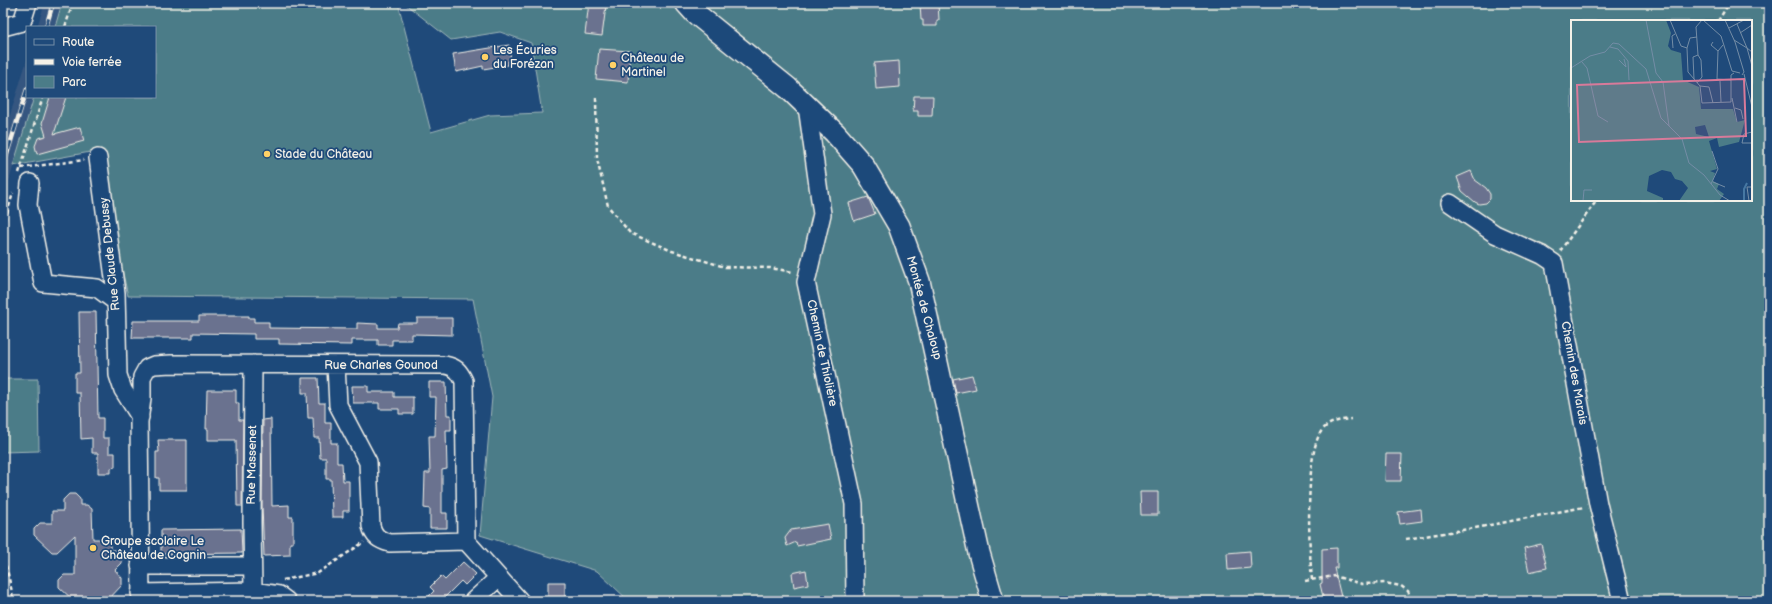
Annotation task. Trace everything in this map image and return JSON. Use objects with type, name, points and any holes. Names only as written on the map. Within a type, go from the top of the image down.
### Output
[{"type":"main road","name":"Montée de Chaloup","points":[[686,3],[695,13],[788,88],[834,133],[863,165],[899,226],[920,281],[979,553],[993,601]]},
{"type":"street","points":[[3,26],[22,22],[28,3]]},
{"type":"street","name":"Chemin de Thiolière","points":[[807,106],[822,214],[806,282],[854,504],[855,601]]},
{"type":"street","name":"Rue Claude Debussy","points":[[98,158],[116,302],[118,375],[123,390],[140,417]]},
{"type":"street","points":[[24,180],[43,283],[97,288],[116,302]]},
{"type":"street","points":[[1450,203],[1495,234],[1542,255],[1554,263]]},
{"type":"street","name":"Chemin des Marais","points":[[1554,263],[1598,504],[1622,601]]},
{"type":"street","name":"Rue Charles Gounod","points":[[140,417],[142,377],[147,368],[154,365],[253,364],[453,366],[460,372],[464,381],[466,541]]},
{"type":"street","name":"Rue Massenet","points":[[253,364],[253,592]]},
{"type":"street","points":[[336,365],[338,405],[368,462],[371,526],[374,536],[381,541],[390,543],[466,541],[520,601]]},
{"type":"street","points":[[140,417],[141,597],[253,592],[275,594],[287,601]]},
{"type":"street","points":[[140,566],[252,566]]},
{"type":"street","points":[[473,601],[498,578]]},
{"type":"path","points":[[65,26],[73,3]]},
{"type":"path","points":[[1719,20],[1729,3]]},
{"type":"path","points":[[24,180],[21,168],[43,98]]},
{"type":"path","points":[[596,98],[597,159],[608,206],[630,234],[672,251],[725,267],[770,268],[808,275]]},
{"type":"path","points":[[21,168],[98,158]]},
{"type":"path","points":[[3,227],[14,190]]},
{"type":"path","points":[[1554,263],[1560,250],[1596,201]]},
{"type":"path","points":[[1312,580],[1308,522],[1316,443],[1323,429],[1337,420],[1351,419]]},
{"type":"path","points":[[1406,539],[1475,528],[1598,504]]},
{"type":"path","points":[[282,580],[318,573],[374,536]]},
{"type":"path","points":[[3,552],[14,601]]},
{"type":"path","points":[[1306,581],[1334,576],[1362,584],[1385,583],[1400,586],[1408,591],[1412,601]]},
{"type":"shaded area","points":[[45,3],[62,3],[55,26],[37,26]]},
{"type":"shaded area","points":[[26,63],[26,98],[34,98],[3,201],[3,138]]},
{"type":"green space","points":[[62,3],[398,3],[431,132],[490,115],[542,113],[531,43],[500,32],[451,40],[404,3],[1769,3],[1769,601],[629,601],[597,571],[480,535],[492,397],[473,299],[128,296],[96,151],[13,166],[34,98],[156,98],[156,26],[55,26]]},
{"type":"green space","points":[[3,352],[5,352],[6,379],[38,379],[39,451],[3,452]]},
{"type":"building","points":[[589,3],[600,3],[600,5],[606,6],[602,36],[585,34]]},
{"type":"building","points":[[938,3],[939,20],[937,20],[937,26],[923,26],[920,4]]},
{"type":"building","name":"Les Écuries du Forézan","points":[[509,45],[511,61],[508,61],[508,65],[483,69],[483,66],[456,72],[453,54]]},
{"type":"building","name":"Château de Martinel","points":[[599,49],[630,51],[628,82],[596,79]]},
{"type":"building","points":[[899,61],[900,87],[876,89],[874,63]]},
{"type":"building","points":[[914,96],[933,96],[932,116],[918,116],[918,111],[913,111]]},
{"type":"building","points":[[50,98],[66,98],[54,134],[80,127],[84,141],[37,154],[35,146],[38,138],[46,136],[42,123]]},
{"type":"building","points":[[1471,171],[1475,180],[1486,188],[1490,194],[1490,199],[1486,203],[1479,204],[1475,202],[1462,191],[1457,177]]},
{"type":"building","points":[[868,197],[875,214],[854,221],[849,203]]},
{"type":"building","points":[[79,312],[96,312],[98,418],[103,418],[103,438],[109,438],[109,453],[115,453],[115,467],[111,468],[111,473],[98,473],[98,453],[92,453],[92,438],[81,439],[80,393],[75,393],[75,373],[80,373]]},
{"type":"building","points":[[199,316],[249,316],[249,318],[254,318],[254,322],[269,322],[269,328],[357,329],[357,323],[378,324],[378,328],[397,328],[398,323],[417,323],[417,318],[452,318],[452,335],[412,334],[412,340],[392,340],[392,345],[378,345],[378,340],[352,340],[352,345],[279,344],[279,339],[254,339],[254,334],[193,333],[193,338],[132,338],[133,321],[199,321]]},
{"type":"building","points":[[972,375],[976,389],[956,393],[953,379]]},
{"type":"building","points":[[302,378],[318,378],[319,403],[325,403],[325,423],[331,423],[331,443],[337,443],[337,463],[342,463],[343,481],[349,481],[349,511],[343,511],[343,517],[332,517],[331,479],[326,479],[326,458],[320,458],[319,438],[314,438],[313,418],[308,418],[307,393],[302,393]]},
{"type":"building","points":[[429,382],[446,382],[447,415],[451,415],[451,430],[446,430],[447,469],[442,470],[442,513],[447,513],[447,528],[430,528],[430,509],[424,508],[425,473],[430,473],[429,436],[435,436],[436,397],[429,397]]},
{"type":"building","points":[[352,386],[368,386],[368,392],[394,392],[394,397],[413,397],[413,414],[399,414],[399,409],[379,409],[379,403],[353,403]]},
{"type":"building","points":[[207,390],[236,390],[236,403],[239,403],[239,420],[243,420],[242,506],[237,506],[236,440],[208,440],[208,429],[206,429]]},
{"type":"building","points":[[271,419],[272,506],[289,505],[289,517],[293,517],[293,543],[290,543],[290,555],[264,556],[262,506],[263,420]]},
{"type":"building","points":[[158,440],[187,440],[187,490],[159,490],[159,478],[156,478],[156,452],[159,452]]},
{"type":"building","points":[[1386,454],[1402,454],[1401,481],[1385,481]]},
{"type":"building","points":[[1140,492],[1158,492],[1158,515],[1141,515]]},
{"type":"building","name":"Groupe scolaire Le Château de Cognin","points":[[69,494],[75,494],[80,499],[80,505],[87,505],[92,509],[93,539],[104,539],[110,545],[110,550],[116,550],[122,556],[122,563],[115,570],[122,578],[122,585],[107,601],[74,601],[59,587],[59,580],[64,575],[75,575],[75,535],[57,552],[52,552],[34,535],[34,529],[40,523],[52,523],[52,511],[63,511],[63,500]]},
{"type":"building","points":[[1421,509],[1422,521],[1400,524],[1398,512]]},
{"type":"building","points":[[828,524],[831,539],[797,546],[796,542],[787,546],[785,538],[791,530]]},
{"type":"building","points":[[241,529],[242,553],[161,554],[161,530]]},
{"type":"building","points":[[1541,544],[1547,568],[1529,572],[1524,548]]},
{"type":"building","points":[[1337,548],[1337,568],[1334,568],[1342,601],[1324,601],[1320,584],[1322,583],[1322,549]]},
{"type":"building","points":[[1250,551],[1251,568],[1228,570],[1227,553]]},
{"type":"building","points":[[463,562],[476,574],[465,585],[461,581],[441,601],[424,601],[434,591],[430,587],[441,576],[445,580]]},
{"type":"building","points":[[806,570],[808,584],[794,587],[792,573]]},
{"type":"building","points":[[548,582],[565,582],[565,601],[548,601]]},
{"type":"railway","points":[[46,26],[53,3]]},
{"type":"railway","points":[[3,167],[26,92]]},
{"type":"place","name":"Les Écuries du Forézan","points":[[485,57]]},
{"type":"place","name":"Château de Martinel","points":[[613,65]]},
{"type":"place","name":"Stade du Château","points":[[267,154]]},
{"type":"place","name":"Groupe scolaire Le Château de Cognin","points":[[93,548]]}]
